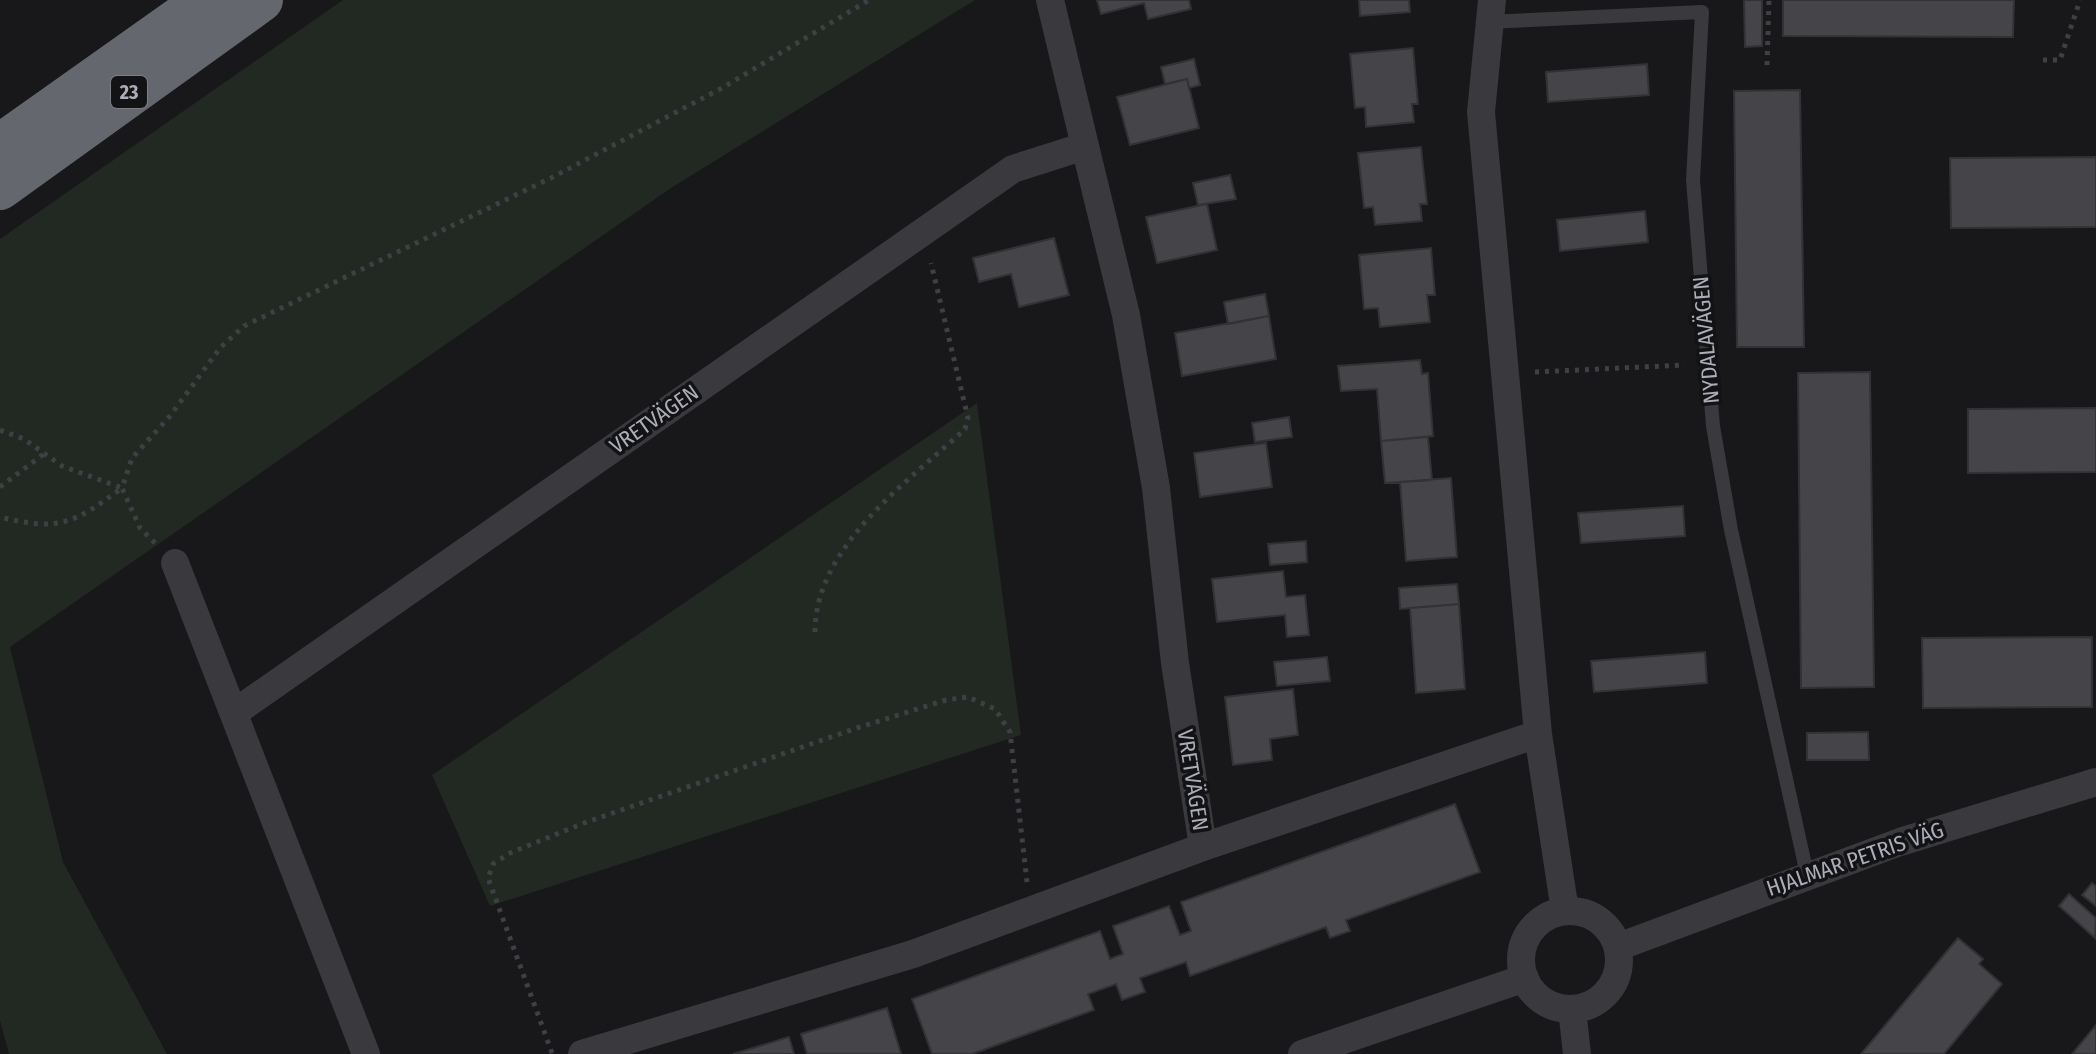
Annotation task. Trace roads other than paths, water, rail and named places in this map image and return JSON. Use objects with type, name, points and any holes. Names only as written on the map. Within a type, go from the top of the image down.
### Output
[{"type":"highway","name":"23","points":[[0,146],[206,0]]},
{"type":"highway","name":"23","points":[[0,188],[261,0]]},
{"type":"street","name":"VRETVÄGEN","points":[[1050,0],[1126,315],[1156,488],[1175,663],[1203,847]]},
{"type":"street","name":"NYDALAVÄGEN","points":[[1489,11],[1481,112],[1502,373],[1538,734],[1565,911]]},
{"type":"street","name":"VRETVÄGEN","points":[[234,713],[1013,169],[1085,146]]},
{"type":"street","points":[[175,563],[366,1054]]},
{"type":"street","name":"VRETVÄGEN","points":[[582,1054],[913,954],[1203,847],[1538,734]]},
{"type":"street","name":"HJALMAR PETRIS VÄG","points":[[1618,947],[1807,874],[2096,782]]},
{"type":"street","points":[[1565,911],[1592,916],[1612,934],[1618,947],[1616,976],[1609,989],[1599,999],[1572,1009],[1543,1000],[1525,978],[1522,948],[1528,934],[1538,923],[1565,911]]},
{"type":"street","points":[[1302,1054],[1525,978]]},
{"type":"street","points":[[1572,1009],[1577,1054]]},
{"type":"lane","name":"NYDALAVÄGEN","points":[[1489,11],[1702,12],[1695,95],[1693,180],[1713,426],[1731,530],[1807,874]]}]
